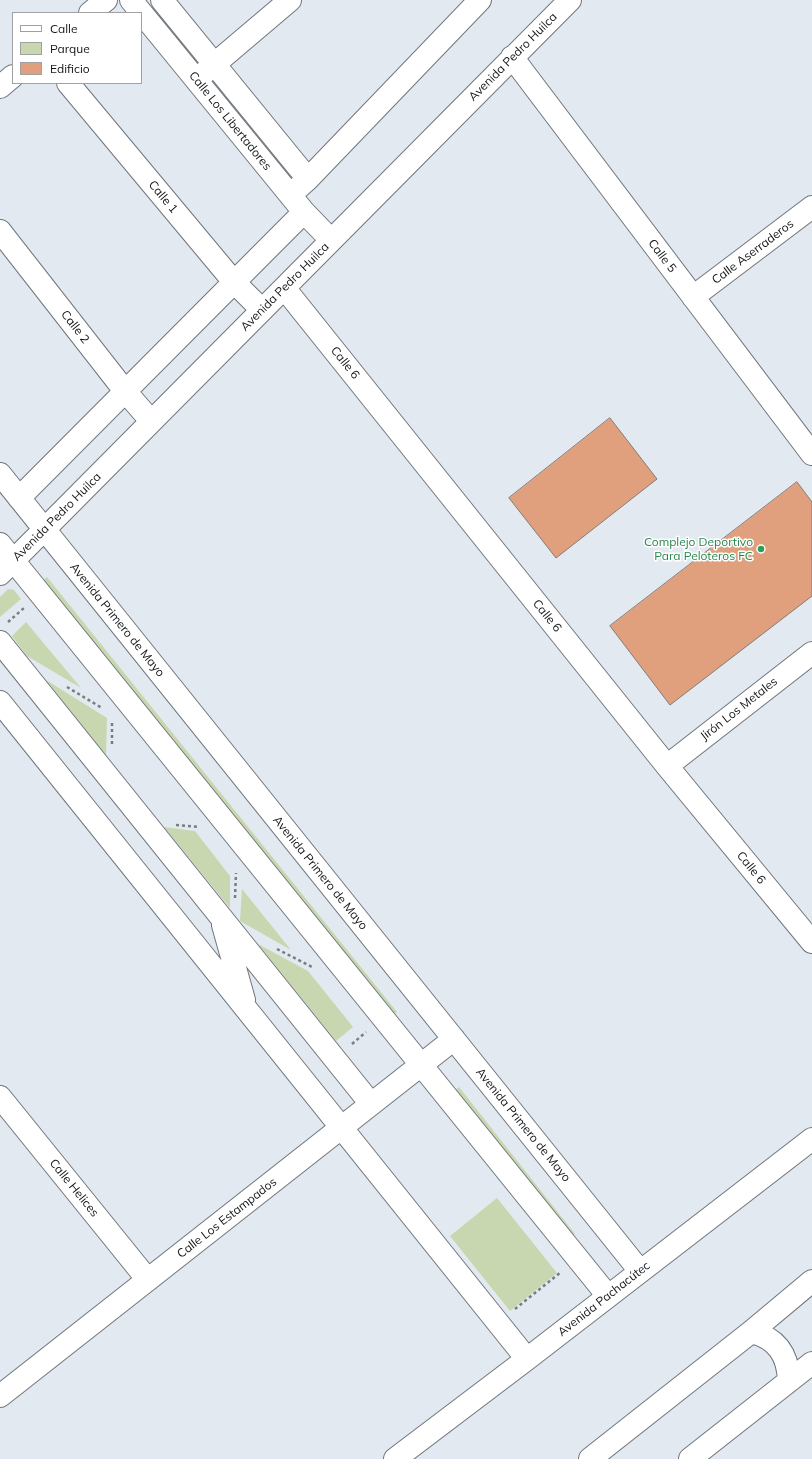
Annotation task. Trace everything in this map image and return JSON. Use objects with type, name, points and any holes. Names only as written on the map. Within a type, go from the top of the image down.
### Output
[{"type":"street","points":[[91,12],[106,0]]},
{"type":"street","name":"Calle Los Libertadores","points":[[131,0],[141,12]]},
{"type":"street","name":"Calle Los Libertadores","points":[[162,0],[308,179]]},
{"type":"street","points":[[196,80],[290,0]]},
{"type":"street","points":[[290,195],[308,179],[480,0]]},
{"type":"street","name":"Avenida Pedro Huilca","points":[[7,567],[570,0]]},
{"type":"street","name":"Calle Los Libertadores","points":[[142,14],[304,212],[331,240]]},
{"type":"street","name":"Calle 5","points":[[512,58],[812,454]]},
{"type":"street","points":[[0,87],[12,77]]},
{"type":"street","name":"Calle 1","points":[[69,84],[234,282],[262,310]]},
{"type":"street","name":"Calle Aserraderos","points":[[693,297],[812,207]]},
{"type":"street","points":[[19,498],[304,212]]},
{"type":"street","name":"Calle 2","points":[[0,231],[125,391],[152,421]]},
{"type":"street","name":"Calle 6","points":[[285,288],[667,766],[812,942]]},
{"type":"street","name":"Avenida Primero de Mayo","points":[[0,474],[640,1271]]},
{"type":"street","points":[[0,544],[7,567],[422,1064],[608,1296]]},
{"type":"street","points":[[0,642],[371,1104]]},
{"type":"street","name":"Jirón Los Metales","points":[[667,766],[812,653]]},
{"type":"street","points":[[0,702],[527,1359]]},
{"type":"street","points":[[220,916],[246,1009]]},
{"type":"street","name":"Calle Los Estampados","points":[[0,1396],[454,1039]]},
{"type":"street","name":"Calle Helices","points":[[0,1097],[148,1280]]},
{"type":"street","name":"Avenida Pachacútec","points":[[395,1459],[812,1139]]},
{"type":"street","points":[[590,1459],[751,1332],[812,1281]]},
{"type":"street","points":[[751,1332],[768,1338],[780,1350],[786,1359],[789,1370],[789,1381]]},
{"type":"street","points":[[690,1459],[812,1363]]},
{"type":"path","points":[[335,1058],[384,1018]]},
{"type":"path","points":[[498,1323],[578,1258]]},
{"type":"green space","points":[[47,577],[397,1012],[389,1019],[39,584]]},
{"type":"green space","points":[[8,589],[14,590],[21,599],[0,617],[0,597]]},
{"type":"green space","points":[[26,622],[81,688],[27,656],[12,636]]},
{"type":"green space","points":[[46,680],[107,718],[106,756]]},
{"type":"green space","points":[[164,827],[195,831],[230,876],[230,908]]},
{"type":"green space","points":[[242,889],[291,950],[240,921]]},
{"type":"green space","points":[[258,944],[308,971],[353,1027],[336,1041]]},
{"type":"green space","points":[[459,1087],[575,1234],[566,1241],[450,1094]]},
{"type":"green space","points":[[497,1198],[557,1273],[510,1311],[450,1236]]},
{"type":"building","points":[[610,418],[657,479],[556,558],[509,498]]},
{"type":"building","name":"Complejo Deportivo Para Peloteros FC","points":[[797,482],[812,502],[812,596],[670,705],[610,626]]},
{"type":"place","name":"Complejo Deportivo Para Peloteros FC","points":[[761,549]]}]
